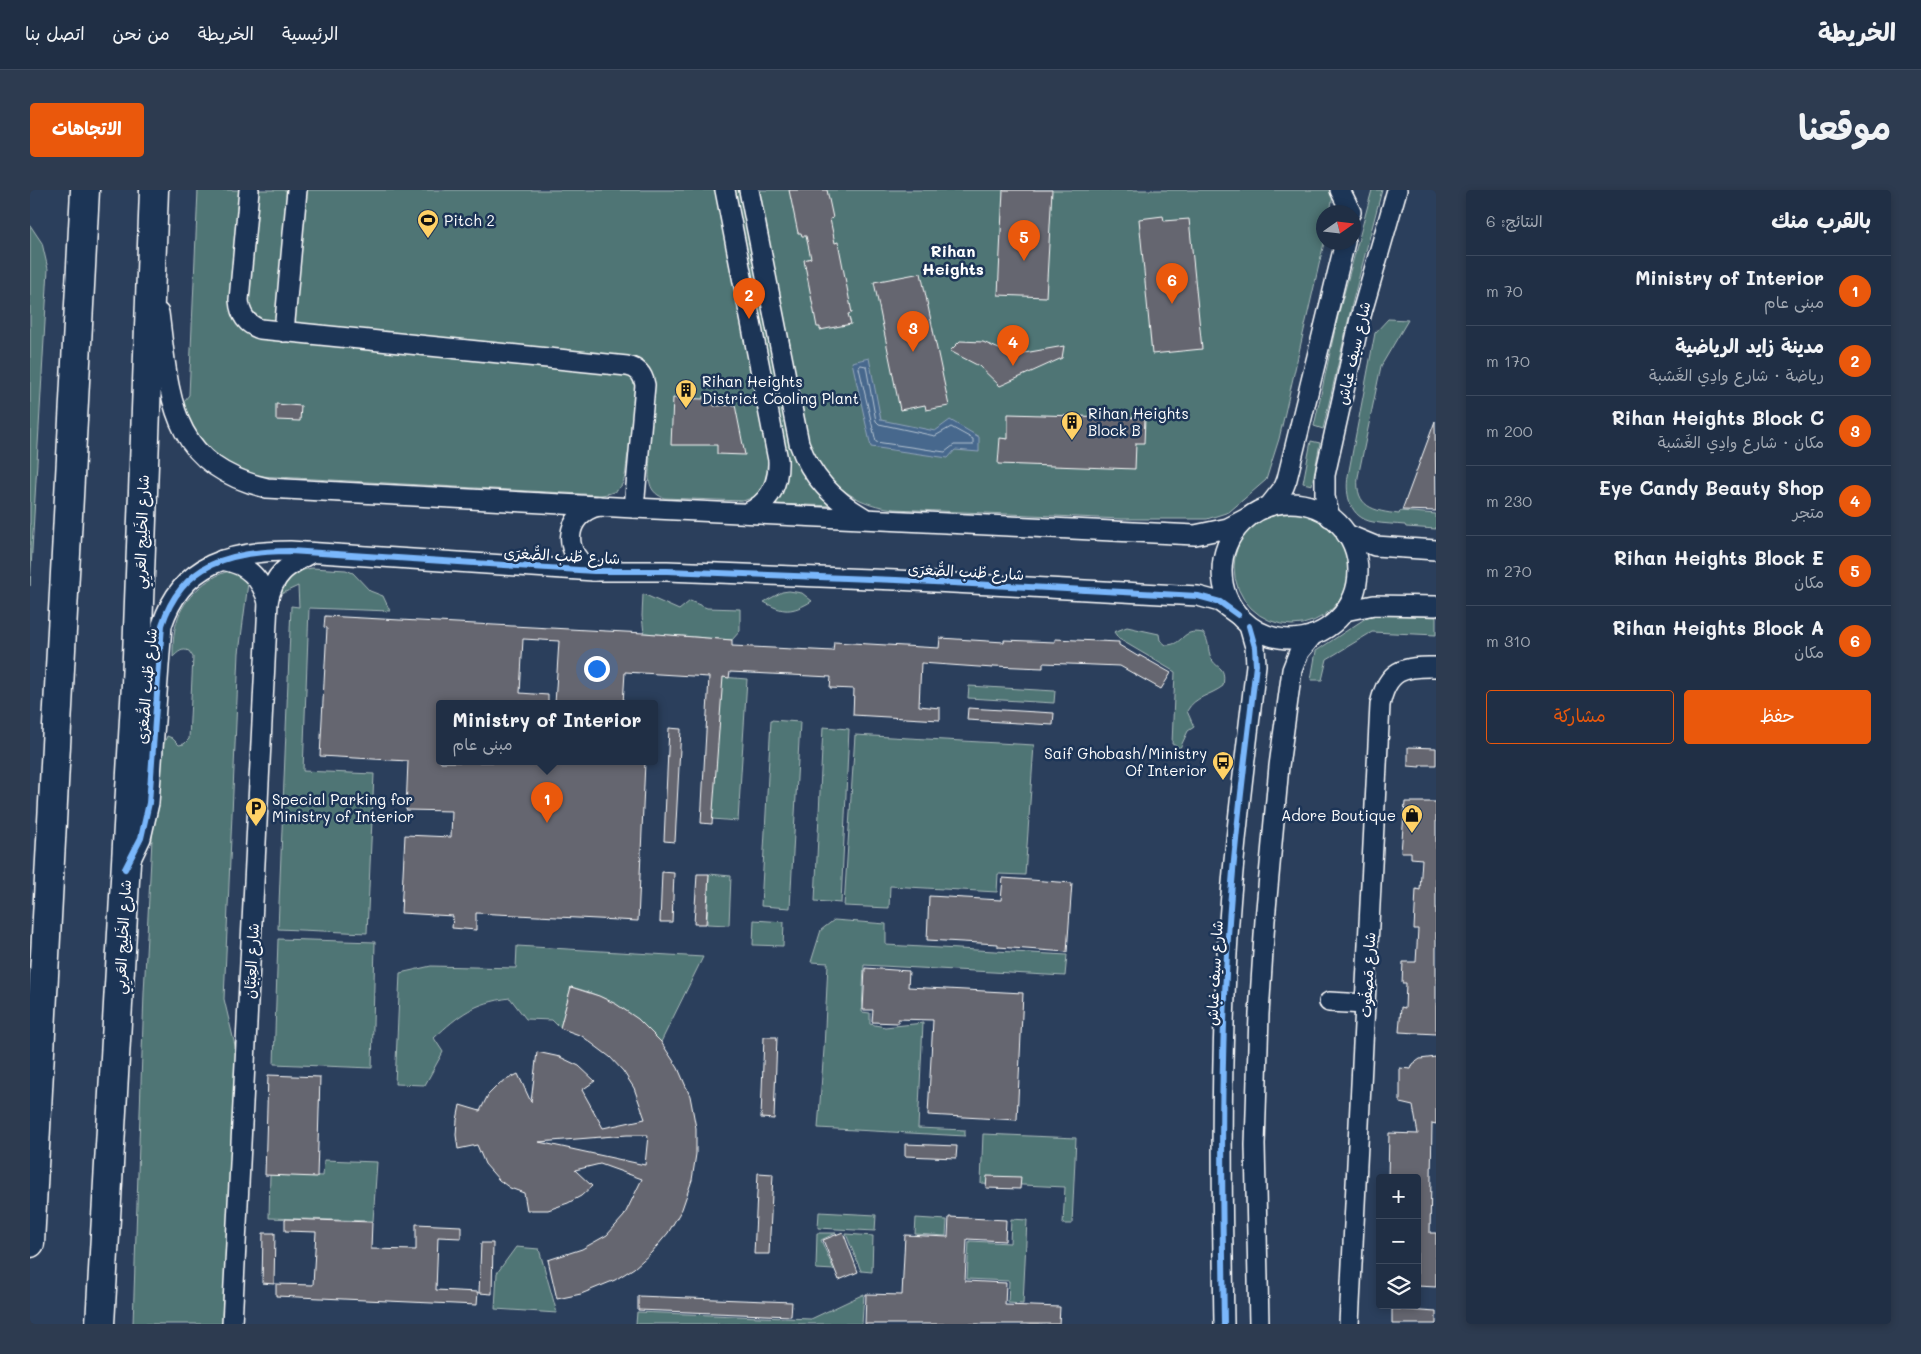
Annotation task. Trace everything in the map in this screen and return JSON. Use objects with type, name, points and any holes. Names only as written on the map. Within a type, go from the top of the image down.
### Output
[{"type":"highway","points":[[30,1243],[33,1140],[85,190]]},
{"type":"highway","name":"شارع الخَلِيج العَربِي","points":[[101,1318],[136,684],[154,190]]},
{"type":"street","points":[[250,190],[239,306],[244,318],[254,327],[284,332],[632,367],[642,374],[645,385],[634,508]]},
{"type":"street","points":[[284,332],[297,190]]},
{"type":"street","points":[[725,190],[778,465],[777,480],[773,490],[762,504],[747,513]]},
{"type":"street","points":[[749,190],[799,443],[806,461],[817,479],[839,501],[864,518]]},
{"type":"street","points":[[1340,190],[1348,205]]},
{"type":"street","points":[[1354,205],[1358,190]]},
{"type":"street","name":"شارع سيف غباش","points":[[1330,517],[1325,497],[1325,475],[1360,319],[1396,190]]},
{"type":"street","points":[[1268,506],[1284,487],[1287,479],[1344,250]]},
{"type":"street","points":[[152,258],[173,407],[181,427],[193,446],[208,462],[226,474],[246,483],[267,488],[1195,535],[1217,531],[1247,518],[1268,506],[1300,504],[1316,509],[1330,517],[1346,534],[1356,555],[1358,567],[1355,590],[1345,611],[1330,626],[1313,635],[1302,638],[1280,638],[1259,632],[1243,620],[1226,594],[1222,570],[1223,558],[1232,536],[1247,518]]},
{"type":"street","points":[[594,571],[586,567],[573,554],[570,536],[572,527],[584,512],[601,506]]},
{"type":"street","points":[[1346,534],[1375,546],[1436,550]]},
{"type":"street","name":"شارع طُنب الصُّغرَى","points":[[125,869],[137,849],[148,815],[162,625],[170,604],[183,585],[200,570],[221,560],[262,552],[311,553],[594,571],[666,571],[896,580],[1198,596],[1220,602],[1243,620]]},
{"type":"street","name":"شارع العِبَيَّان","points":[[233,1323],[268,602],[270,593],[279,576],[293,562],[311,553]]},
{"type":"street","name":"شارع العِبَيَّان","points":[[221,560],[243,566],[252,573],[260,581],[268,602]]},
{"type":"street","points":[[1345,611],[1374,605],[1436,606]]},
{"type":"street","name":"شارع سيف غباش","points":[[1224,1324],[1223,1032],[1234,868],[1256,665],[1255,647],[1243,620]]},
{"type":"street","points":[[1258,1324],[1255,1146],[1257,1053],[1265,920],[1275,806],[1292,670],[1299,652],[1313,635]]},
{"type":"street","name":"شارع مَصفُوت","points":[[1349,1324],[1380,705],[1382,694],[1389,680],[1400,670],[1414,666],[1436,667]]},
{"type":"street","points":[[1329,1002],[1365,1004]]},
{"type":"green space","points":[[198,190],[1334,190],[1331,205],[1316,205],[1316,250],[1322,250],[1279,439],[1266,480],[1229,512],[1207,519],[1122,519],[894,509],[876,506],[861,500],[847,493],[833,482],[837,506],[775,504],[784,488],[768,481],[757,496],[743,501],[664,498],[658,495],[651,486],[649,476],[650,457],[628,454],[624,481],[621,486],[610,493],[601,495],[260,476],[247,474],[204,450],[180,406],[189,395]]},
{"type":"green space","points":[[1372,190],[1382,190],[1352,304],[1323,429],[1314,426],[1338,316],[1356,250],[1361,250],[1361,231]]},
{"type":"green space","points":[[30,225],[42,243],[48,269],[30,586]]},
{"type":"green space","points":[[1388,319],[1408,320],[1381,366],[1358,477],[1359,495],[1368,506],[1381,511],[1399,514],[1400,511],[1436,514],[1436,529],[1406,527],[1405,525],[1365,520],[1354,511],[1347,491],[1348,476],[1375,333]]},
{"type":"green space","points":[[1311,441],[1320,443],[1312,485],[1303,483]]},
{"type":"green space","points":[[1292,509],[1314,513],[1333,526],[1346,545],[1350,567],[1346,589],[1333,608],[1314,621],[1292,625],[1270,621],[1251,608],[1238,589],[1234,567],[1238,545],[1251,526],[1270,513]]},
{"type":"green space","points":[[312,568],[346,570],[353,573],[370,591],[383,596],[390,611],[309,608],[303,771],[374,774],[367,933],[278,929],[291,606],[299,607],[298,586],[281,594],[292,576]]},
{"type":"green space","points":[[229,571],[241,573],[248,583],[239,653],[224,999],[236,1050],[226,1324],[133,1324],[144,993],[156,762],[167,736],[179,745],[184,744],[189,739],[193,657],[189,651],[182,650],[173,657],[175,630],[180,612],[190,597],[204,583]]},
{"type":"green space","points":[[782,592],[802,593],[812,601],[799,608],[788,610],[782,610],[764,602]]},
{"type":"green space","points":[[643,594],[679,610],[690,601],[707,608],[740,609],[740,631],[732,640],[644,633],[642,616]]},
{"type":"green space","points":[[1372,614],[1436,617],[1436,635],[1372,632],[1327,659],[1322,680],[1311,680],[1316,651]]},
{"type":"green space","points":[[1127,627],[1159,634],[1160,640],[1166,645],[1177,642],[1190,633],[1203,633],[1208,642],[1212,660],[1222,670],[1223,686],[1198,699],[1187,711],[1194,727],[1188,731],[1180,748],[1172,744],[1175,672],[1119,639],[1114,632]]},
{"type":"green space","points":[[722,677],[747,679],[738,821],[712,819]]},
{"type":"green space","points":[[969,686],[1055,691],[1054,703],[968,698]]},
{"type":"green space","points":[[771,720],[800,722],[790,908],[761,906]]},
{"type":"green space","points":[[823,727],[849,729],[841,903],[815,901]]},
{"type":"green space","points":[[855,735],[1034,745],[1025,875],[998,874],[997,892],[890,886],[889,908],[844,906]]},
{"type":"green space","points":[[709,874],[731,876],[729,925],[707,924]]},
{"type":"green space","points":[[754,920],[784,922],[783,946],[753,945]]},
{"type":"green space","points":[[834,920],[886,924],[886,945],[1067,955],[1065,976],[864,965],[862,1012],[870,1013],[870,1024],[885,1027],[923,1023],[918,1128],[965,1130],[965,1136],[818,1128],[828,963],[811,962],[821,930]]},
{"type":"green space","points":[[278,939],[375,942],[372,1068],[274,1064]]},
{"type":"green space","points":[[517,946],[703,957],[661,1042],[620,1007],[598,996],[571,987],[560,1028],[552,1020],[526,1019],[510,998],[487,1003],[460,1016],[434,1038],[443,1052],[425,1085],[395,1084],[400,973],[431,966],[516,968]]},
{"type":"green space","points":[[983,1134],[1076,1138],[1072,1224],[1063,1224],[1065,1187],[981,1183]]},
{"type":"green space","points":[[324,1160],[377,1162],[373,1221],[269,1218],[270,1174],[323,1176]]},
{"type":"green space","points":[[819,1212],[876,1215],[875,1231],[818,1228]]},
{"type":"green space","points":[[916,1218],[947,1220],[946,1236],[915,1234]]},
{"type":"green space","points":[[1011,1219],[1027,1220],[1023,1304],[1008,1303],[1009,1281],[967,1279],[969,1241],[1010,1243]]},
{"type":"green space","points":[[817,1233],[836,1233],[821,1240],[834,1270],[816,1269]]},
{"type":"green space","points":[[846,1234],[873,1236],[872,1272],[861,1271]]},
{"type":"green space","points":[[516,1247],[539,1249],[557,1313],[495,1309],[497,1273]]},
{"type":"green space","points":[[864,1294],[862,1324],[636,1324],[637,1312],[811,1319]]},
{"type":"water","points":[[869,358],[881,420],[935,431],[950,420],[979,437],[979,452],[955,450],[948,458],[871,447],[852,362]]},
{"type":"building","points":[[789,190],[827,190],[833,218],[830,219],[835,243],[838,242],[852,313],[848,314],[851,324],[820,330],[820,327],[817,327],[804,260],[811,258],[806,236],[798,233]]},
{"type":"building","points":[[1003,190],[1052,190],[1046,297],[998,295]]},
{"type":"building","points":[[1163,216],[1164,221],[1189,219],[1202,349],[1152,354],[1139,219]]},
{"type":"building","points":[[921,273],[949,406],[926,410],[925,405],[900,410],[874,282]]},
{"type":"building","points":[[960,341],[983,342],[1013,355],[1064,346],[1062,358],[1000,386],[979,366],[950,351]]},
{"type":"building","points":[[703,397],[714,397],[714,406],[735,405],[745,455],[717,454],[717,445],[671,445],[673,398],[703,399]]},
{"type":"building","points":[[276,404],[301,406],[300,421],[276,420]]},
{"type":"building","name":"Rihan Heights Block B","points":[[1008,414],[1145,418],[1144,443],[1136,443],[1135,469],[998,464],[1000,438],[1008,439]]},
{"type":"building","points":[[1435,421],[1436,511],[1402,510]]},
{"type":"building","points":[[325,616],[644,633],[732,640],[732,646],[833,651],[834,642],[939,648],[940,638],[1004,642],[1004,640],[1055,642],[1055,639],[1119,642],[1119,645],[1139,657],[1139,655],[1171,673],[1161,689],[1120,666],[1043,663],[1043,668],[993,666],[993,668],[921,663],[919,706],[940,708],[940,720],[853,715],[854,689],[830,688],[831,677],[730,672],[729,678],[723,677],[712,824],[701,823],[709,677],[625,672],[623,700],[555,700],[559,641],[523,639],[520,693],[548,695],[548,700],[436,700],[436,765],[645,765],[638,921],[476,913],[476,930],[452,928],[453,916],[401,913],[405,835],[451,837],[452,811],[406,810],[408,761],[320,756],[327,628],[324,627]]},
{"type":"building","points":[[968,708],[1054,713],[1053,725],[967,720]]},
{"type":"building","points":[[669,728],[681,729],[675,842],[664,841]]},
{"type":"building","points":[[1408,747],[1436,748],[1436,765],[1408,766]]},
{"type":"building","points":[[1405,802],[1436,802],[1436,1034],[1399,1032],[1401,1007],[1405,1008],[1406,983],[1402,983],[1403,962],[1416,962],[1418,929],[1414,929],[1416,889],[1420,890],[1422,859],[1411,858],[1411,852],[1401,852]]},
{"type":"building","points":[[662,872],[674,873],[672,922],[660,922]]},
{"type":"building","points":[[697,874],[709,874],[706,924],[694,924]]},
{"type":"building","points":[[1003,878],[1072,883],[1067,952],[998,947],[998,944],[927,940],[929,896],[1001,900]]},
{"type":"building","points":[[865,968],[909,971],[908,987],[1023,993],[1017,1120],[928,1115],[933,1020],[898,1019],[898,1023],[872,1022],[873,1010],[863,1010]]},
{"type":"building","points":[[571,987],[616,1004],[638,1019],[661,1042],[678,1068],[690,1096],[696,1128],[696,1154],[692,1180],[682,1209],[668,1233],[651,1253],[634,1268],[615,1280],[581,1294],[557,1299],[548,1260],[582,1249],[607,1235],[624,1216],[642,1179],[600,1164],[575,1170],[592,1186],[581,1196],[548,1210],[527,1210],[524,1193],[510,1188],[499,1180],[485,1164],[477,1145],[458,1149],[456,1135],[460,1105],[480,1111],[488,1095],[500,1083],[518,1074],[531,1102],[537,1052],[560,1057],[579,1066],[595,1081],[582,1090],[603,1128],[645,1119],[634,1088],[623,1071],[610,1057],[582,1036],[560,1028]],"holes":[[[627,1135],[648,1135],[645,1165],[539,1142]]]},
{"type":"building","points":[[764,1037],[777,1037],[774,1119],[761,1118]]},
{"type":"building","points":[[1436,1057],[1436,1124],[1432,1123],[1430,1233],[1436,1233],[1436,1287],[1421,1286],[1421,1174],[1388,1174],[1389,1133],[1418,1134],[1413,1106],[1400,1103],[1400,1068],[1411,1069],[1413,1064],[1420,1059]]},
{"type":"building","points":[[268,1075],[320,1077],[317,1177],[265,1175]]},
{"type":"building","points":[[905,1144],[957,1146],[956,1158],[905,1156]]},
{"type":"building","points":[[758,1173],[773,1174],[769,1254],[754,1254]]},
{"type":"building","points":[[987,1176],[1021,1177],[1020,1189],[986,1188]]},
{"type":"building","points":[[949,1217],[1006,1220],[1005,1241],[967,1239],[965,1281],[1006,1283],[1005,1305],[1060,1307],[1059,1324],[865,1324],[866,1294],[902,1295],[905,1235],[948,1237]]},
{"type":"building","points":[[285,1219],[372,1222],[371,1249],[416,1250],[416,1224],[461,1226],[461,1238],[438,1237],[436,1290],[478,1292],[477,1305],[276,1296],[276,1284],[313,1285],[316,1232],[285,1231]]},
{"type":"building","points":[[843,1232],[858,1272],[839,1280],[823,1240]]},
{"type":"building","points":[[263,1233],[275,1233],[274,1284],[262,1283]]},
{"type":"building","points":[[481,1243],[493,1243],[492,1294],[479,1293]]},
{"type":"building","points":[[638,1296],[792,1302],[791,1316],[638,1310]]},
{"type":"building","points":[[1392,1309],[1436,1312],[1436,1324],[1392,1324]]},
{"type":"cycle path","points":[[125,869],[141,838],[149,803],[162,625],[171,604],[182,587],[196,574],[211,565],[229,558],[248,554],[290,551],[594,571],[667,571],[896,580],[1198,596],[1220,602],[1238,615]]},
{"type":"cycle path","points":[[1224,1324],[1223,1047],[1232,881],[1256,665],[1255,647],[1249,626]]},
{"type":"place","name":"Pitch 2","points":[[428,239]]},
{"type":"place","name":"Rihan Heights Block E","points":[[1024,261]]},
{"type":"place","name":"Rihan Heights Block A","points":[[1172,304]]},
{"type":"place","name":"مدينة زايد الرياضية","points":[[749,319]]},
{"type":"place","name":"Rihan Heights Block C","points":[[913,352]]},
{"type":"place","name":"Eye Candy Beauty Shop","points":[[1013,366]]},
{"type":"place","name":"Rihan Heights District Cooling Plant","points":[[686,409]]},
{"type":"place","name":"Rihan Heights Block B","points":[[1072,441]]},
{"type":"place","name":"Saif Ghobash/Ministry Of Interior","points":[[1223,781]]},
{"type":"place","name":"Ministry of Interior","points":[[547,823]]},
{"type":"place","name":"Special Parking for Ministry of Interior","points":[[256,827]]},
{"type":"place","name":"Adore Boutique","points":[[1412,834]]},
{"type":"district","name":"Rihan Heights","points":[[953,259]]}]
